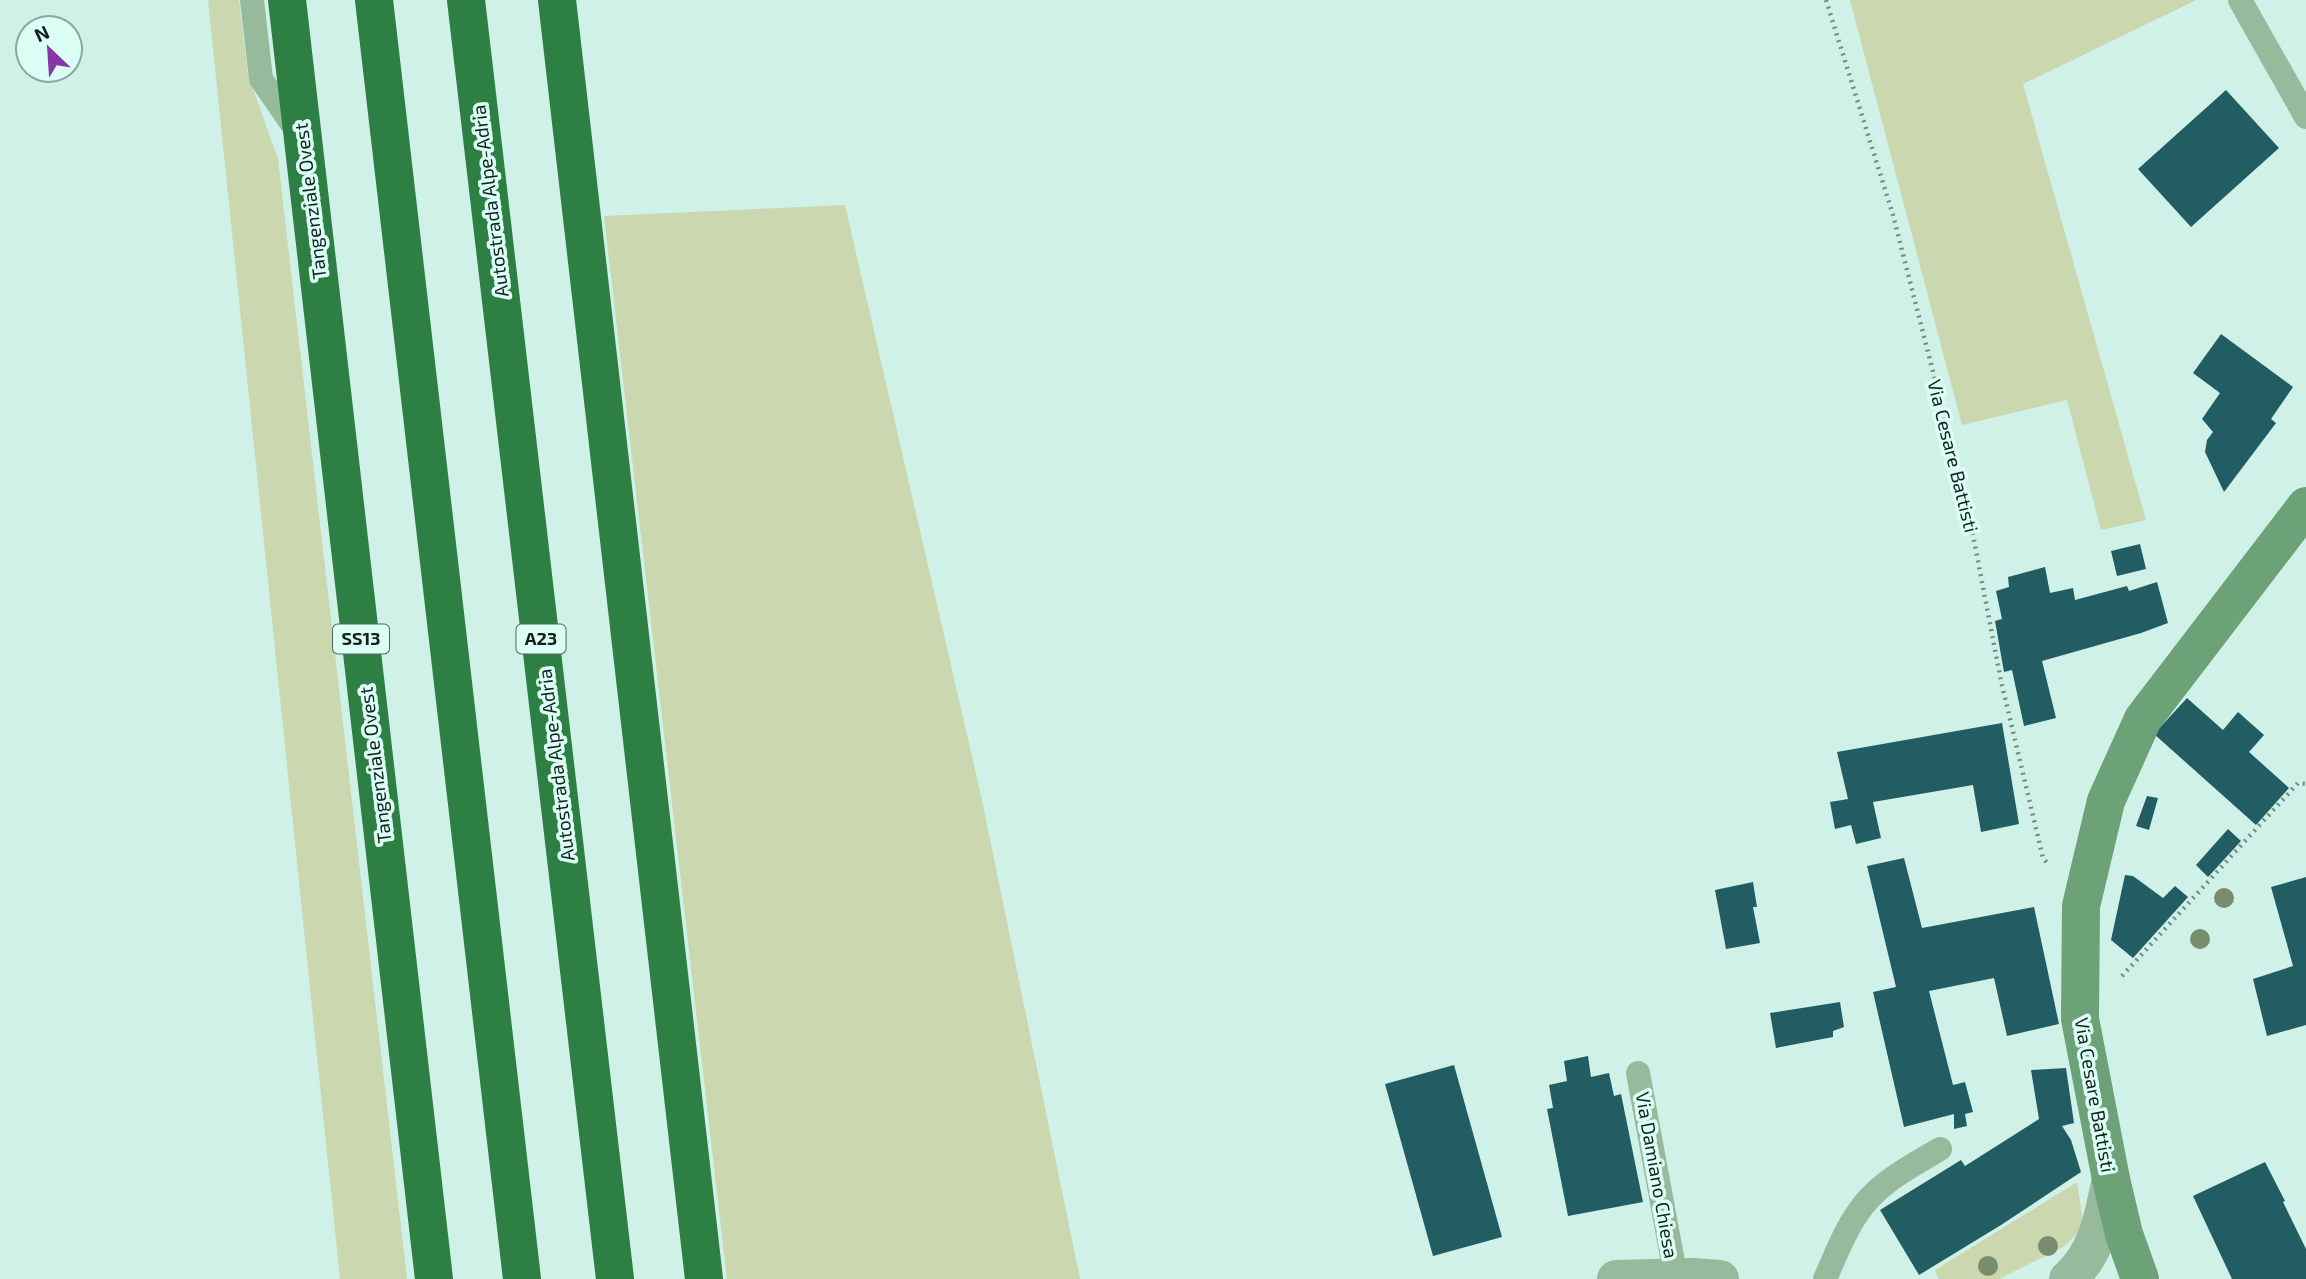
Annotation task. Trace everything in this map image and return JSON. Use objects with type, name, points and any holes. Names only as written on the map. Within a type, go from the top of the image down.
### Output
[{"type":"highway","name":"Tangenziale Ovest","points":[[287,0],[434,1279]]},
{"type":"highway","points":[[374,0],[522,1279]]},
{"type":"highway","name":"Autostrada Alpe-Adria","points":[[466,0],[615,1279]]},
{"type":"highway","points":[[557,0],[704,1279]]},
{"type":"street","name":"Via Cesare Battisti","points":[[2140,1279],[2124,1234],[2111,1179],[2080,1019],[2081,906],[2106,801],[2143,719],[2306,506]]},
{"type":"street","points":[[2068,1279],[2080,1269],[2098,1237],[2111,1179]]},
{"type":"street","name":"Via Damiano Chiesa","points":[[1616,1279],[1720,1279]]},
{"type":"lane","points":[[253,0],[261,79],[303,139]]},
{"type":"lane","points":[[2240,0],[2306,117]]},
{"type":"lane","name":"Via Damiano Chiesa","points":[[1638,1073],[1676,1278]]},
{"type":"lane","points":[[1825,1279],[1858,1212],[1875,1192],[1940,1149]]},
{"type":"path","name":"Via Cesare Battisti","points":[[1826,0],[1893,215],[1968,509],[2001,681],[2043,858],[2081,906]]},
{"type":"path","points":[[2080,1019],[2298,783],[2306,784]]},
{"type":"green space","points":[[208,0],[239,0],[248,75],[278,159],[407,1279],[340,1279]]},
{"type":"green space","points":[[1850,0],[2196,0],[2023,84],[2146,520],[2101,530],[2067,400],[1962,425]]},
{"type":"green space","points":[[845,205],[982,800],[1080,1279],[727,1279],[604,216]]},
{"type":"green space","points":[[2077,1182],[2084,1227],[2063,1247],[1999,1279],[1939,1279],[1935,1270]]},
{"type":"building","points":[[2226,90],[2279,148],[2191,227],[2138,169]]},
{"type":"building","points":[[2221,334],[2293,387],[2271,419],[2276,423],[2224,492],[2205,452],[2207,440],[2213,432],[2202,419],[2220,393],[2193,373]]},
{"type":"building","points":[[2140,544],[2146,569],[2117,576],[2111,551]]},
{"type":"building","points":[[2045,567],[2050,593],[2073,588],[2075,600],[2127,586],[2129,591],[2157,582],[2168,623],[2042,661],[2056,718],[2024,726],[2012,670],[2004,672],[1995,621],[2002,619],[1996,591],[2009,587],[2008,577]]},
{"type":"building","points":[[2187,698],[2223,730],[2238,712],[2264,735],[2249,752],[2289,788],[2256,825],[2154,734]]},
{"type":"building","points":[[2002,723],[2019,824],[1981,832],[1973,785],[1873,802],[1881,838],[1856,844],[1851,825],[1835,829],[1830,802],[1848,799],[1837,752]]},
{"type":"building","points":[[2147,796],[2158,798],[2149,830],[2136,826]]},
{"type":"building","points":[[2228,829],[2241,841],[2208,877],[2196,865]]},
{"type":"building","points":[[1904,858],[1922,928],[2034,907],[2059,1024],[2007,1036],[1994,978],[1929,991],[1953,1085],[1965,1082],[1973,1112],[1965,1114],[1967,1126],[1954,1129],[1954,1114],[1904,1127],[1873,992],[1896,987],[1867,866]]},
{"type":"building","points":[[2125,875],[2133,876],[2163,898],[2175,886],[2188,897],[2133,958],[2111,940]]},
{"type":"building","points":[[2306,877],[2306,1025],[2267,1036],[2253,979],[2293,966],[2271,887]]},
{"type":"building","points":[[1753,882],[1757,907],[1753,907],[1760,943],[1726,949],[1715,890]]},
{"type":"building","points":[[1840,1002],[1844,1027],[1833,1031],[1833,1037],[1776,1048],[1770,1013]]},
{"type":"building","points":[[1588,1056],[1591,1077],[1609,1073],[1614,1096],[1621,1094],[1643,1202],[1568,1216],[1547,1109],[1553,1108],[1549,1085],[1567,1081],[1564,1061]]},
{"type":"building","points":[[1454,1065],[1502,1237],[1433,1256],[1385,1084]]},
{"type":"building","points":[[2066,1068],[2074,1123],[2062,1126],[2071,1140],[2081,1172],[1919,1275],[1880,1210],[1961,1160],[1965,1166],[2039,1119],[2031,1070]]},
{"type":"building","points":[[2265,1162],[2306,1249],[2306,1279],[2232,1279],[2193,1196]]}]
